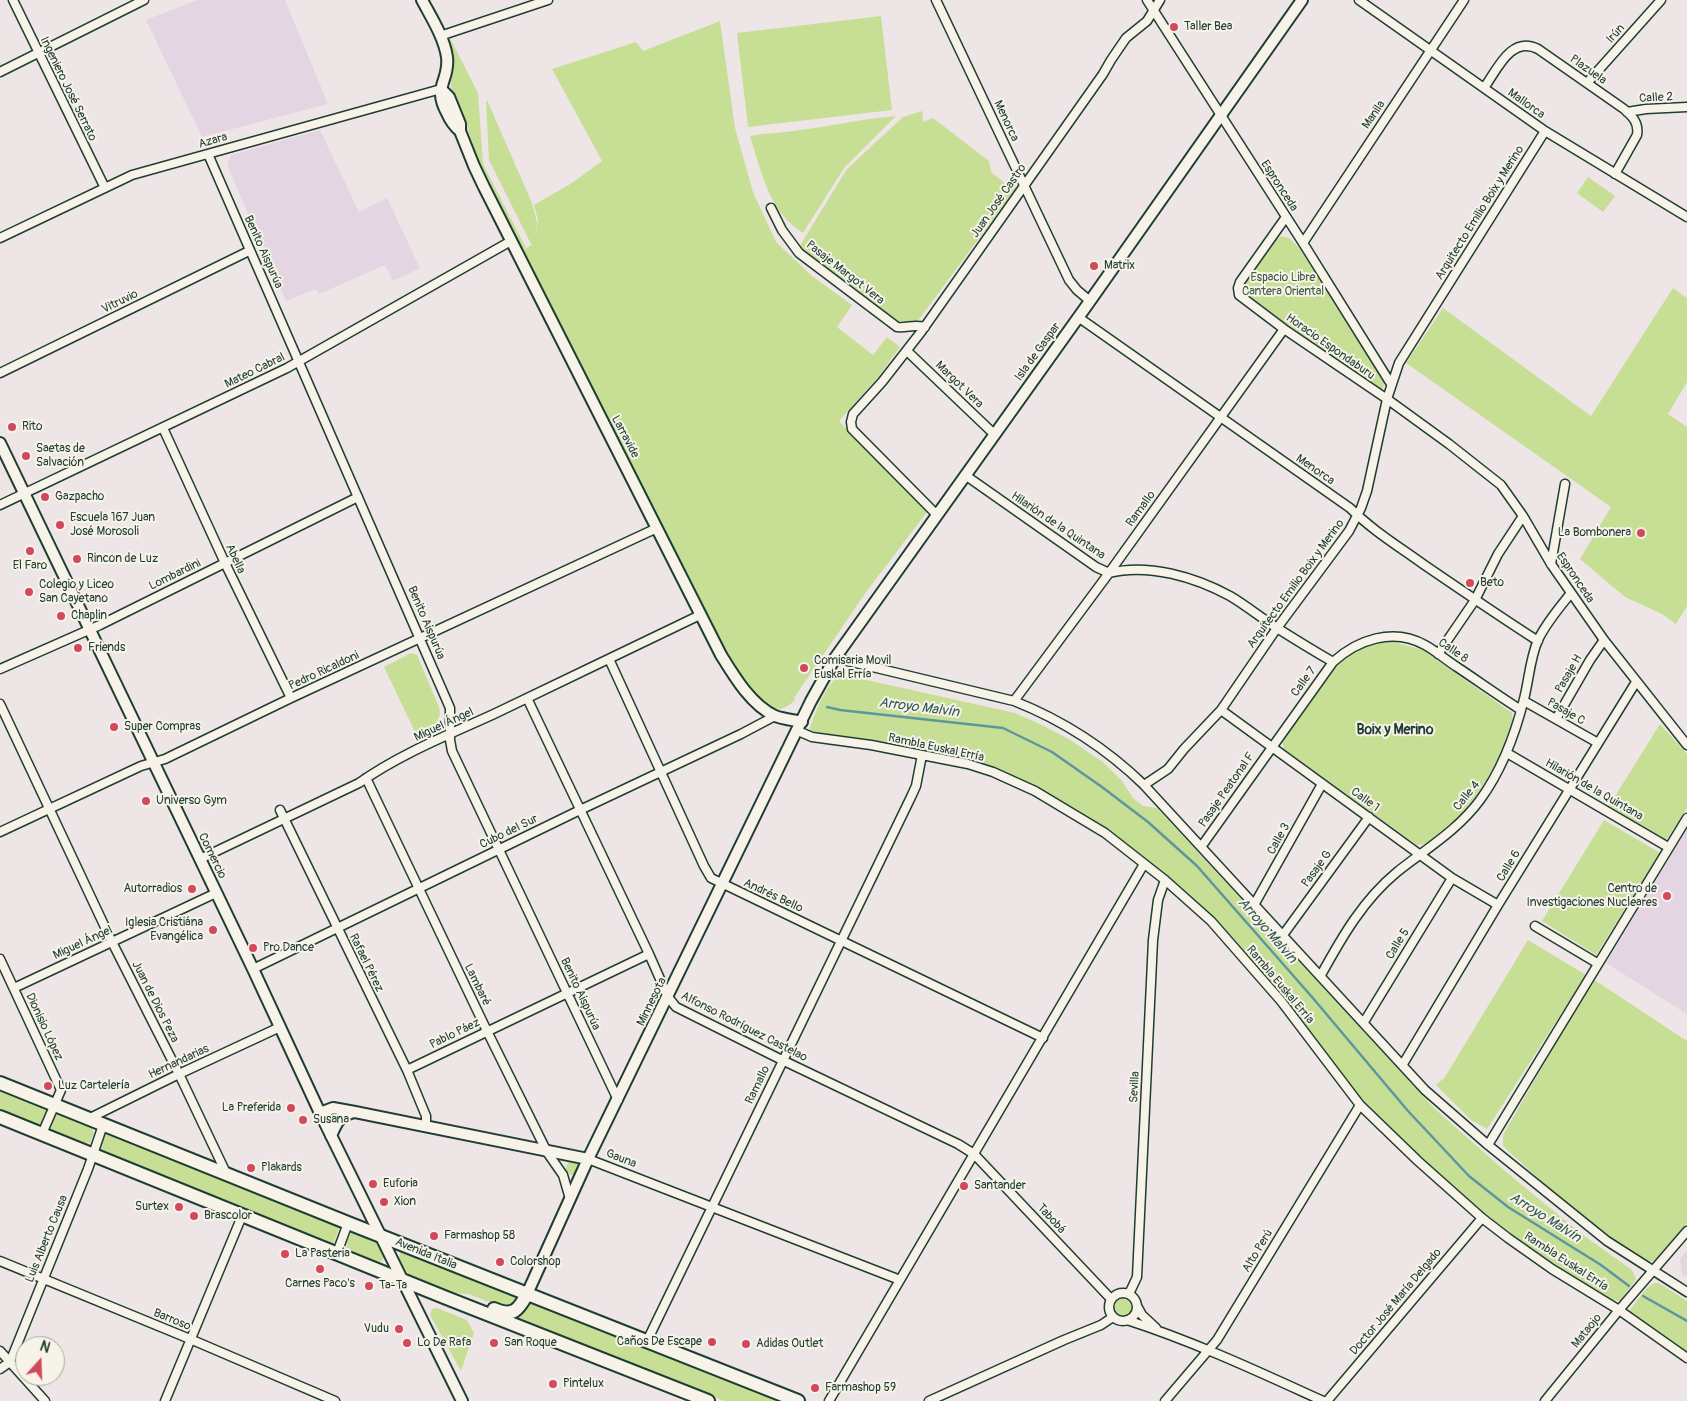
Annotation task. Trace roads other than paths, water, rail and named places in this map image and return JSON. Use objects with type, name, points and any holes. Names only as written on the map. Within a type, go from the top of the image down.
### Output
[{"type":"main road","name":"Avenida Italia","points":[[0,1083],[798,1401]]},
{"type":"main road","points":[[0,1117],[242,1216],[708,1401]]},
{"type":"main road","points":[[444,1297],[463,1296],[500,1312],[508,1313],[520,1307],[527,1294]]},
{"type":"street","name":"Ingeniero José Serrato","points":[[13,0],[105,188]]},
{"type":"street","points":[[0,72],[144,0]]},
{"type":"street","name":"Larravide","points":[[422,0],[440,36],[447,57],[440,99],[455,127],[460,131],[474,166],[511,241],[700,615],[736,678],[756,702],[775,716],[800,727]]},
{"type":"street","points":[[440,36],[548,0]]},
{"type":"street","name":"Menorca","points":[[936,0],[1069,280],[1090,301]]},
{"type":"street","name":"Espronceda","points":[[1147,0],[1392,384]]},
{"type":"street","name":"Juan José Castro","points":[[936,515],[852,430],[853,414],[925,327],[1103,74],[1126,38],[1147,20],[1160,0]]},
{"type":"street","name":"Isla de Gaspar","points":[[800,727],[835,658],[1302,0]]},
{"type":"street","name":"Mallorca","points":[[1359,0],[1545,131],[1687,216]]},
{"type":"street","name":"Manila","points":[[1303,243],[1464,0]]},
{"type":"street","name":"Irún","points":[[1587,83],[1661,0]]},
{"type":"street","name":"Plazuela","points":[[1484,88],[1508,54],[1519,46],[1525,45],[1538,49],[1635,119],[1637,135],[1614,174]]},
{"type":"street","name":"Azara","points":[[0,238],[132,175],[151,168],[441,89]]},
{"type":"street","name":"Calle 2","points":[[1627,112],[1646,109],[1687,108]]},
{"type":"street","name":"Arquitecto Emilio Boix y Merino","points":[[1144,785],[1168,770],[1184,749],[1221,710],[1277,628],[1349,531],[1364,501],[1387,399],[1399,363],[1545,131]]},
{"type":"street","name":"Benito Aispurúa","points":[[208,154],[450,708],[452,751],[618,1100]]},
{"type":"street","name":"Pasaje Margot Vera","points":[[771,208],[791,243],[807,260],[897,327],[912,325],[925,327]]},
{"type":"street","name":"Horacio Espondaburu","points":[[1286,217],[1240,282],[1238,293],[1243,299],[1284,329],[1387,399]]},
{"type":"street","name":"Mateo Cabral","points":[[0,505],[299,362],[511,241]]},
{"type":"street","name":"Vitruvio","points":[[0,373],[249,251]]},
{"type":"street","name":"Menorca","points":[[1078,317],[1350,508],[1390,541],[1538,641]]},
{"type":"street","name":"Ramallo","points":[[1014,701],[1109,573],[1284,329]]},
{"type":"street","name":"Margot Vera","points":[[907,351],[994,434]]},
{"type":"street","name":"Espronceda","points":[[1387,399],[1501,485],[1523,516],[1551,564],[1604,640],[1687,745]]},
{"type":"street","name":"Abella","points":[[163,428],[224,563],[291,698]]},
{"type":"street","name":"Comercio","points":[[0,443],[253,969],[320,1113],[462,1401]]},
{"type":"street","name":"Hilarión de la Quintana","points":[[965,475],[1096,567],[1109,573],[1134,569],[1179,577],[1228,595],[1333,662]]},
{"type":"street","points":[[1551,564],[1566,484]]},
{"type":"street","name":"Lombardini","points":[[0,669],[89,629],[358,497]]},
{"type":"street","points":[[1438,654],[1475,600],[1498,554],[1523,516]]},
{"type":"street","name":"Pedro Ricaldoni","points":[[0,832],[141,766],[165,759],[291,698],[657,528]]},
{"type":"street","name":"Calle 4","points":[[1321,976],[1359,910],[1397,872],[1453,829],[1480,800],[1507,753],[1524,700],[1538,641],[1546,625],[1571,593]]},
{"type":"street","name":"Miguel Ángel","points":[[200,859],[359,783],[374,772],[450,733],[700,615]]},
{"type":"street","name":"Calle 8","points":[[1364,641],[1382,636],[1400,637],[1424,644],[1521,710]]},
{"type":"street","name":"Pasaje H","points":[[1556,719],[1590,660],[1604,640]]},
{"type":"street","name":"Calle 7","points":[[1272,747],[1333,662],[1342,653],[1364,641]]},
{"type":"street","points":[[835,658],[1014,701],[1037,710],[1084,737],[1112,756],[1144,785],[1425,1090],[1488,1145],[1607,1241],[1687,1292]]},
{"type":"street","name":"Andrés Bello","points":[[609,659],[711,878],[1043,1038]]},
{"type":"street","name":"Calle 6","points":[[1403,1064],[1498,904],[1636,682]]},
{"type":"street","name":"Alfonso Rodríguez Castelao","points":[[527,698],[649,954],[668,998],[676,1007],[958,1144],[974,1154]]},
{"type":"street","name":"Pasaje C","points":[[1524,700],[1598,743]]},
{"type":"street","name":"Juan de Dios Peza","points":[[0,704],[112,942],[179,1074],[227,1175]]},
{"type":"street","name":"Calle 1","points":[[1221,710],[1452,878],[1498,904]]},
{"type":"street","name":"Cubo del Sur","points":[[253,969],[336,927],[775,716]]},
{"type":"street","name":"Rambla Euskal Erría","points":[[800,727],[812,737],[871,745],[968,764],[1012,780],[1098,828],[1165,880],[1211,921],[1281,1001],[1360,1105],[1418,1161],[1482,1218],[1552,1269],[1619,1310],[1687,1358]]},
{"type":"street","name":"Minnesota","points":[[527,1294],[588,1159],[800,727]]},
{"type":"street","name":"Pasaje Peatonal F","points":[[1201,847],[1272,747]]},
{"type":"street","name":"Hilarión de la Quintana","points":[[1507,753],[1570,788],[1668,847]]},
{"type":"street","name":"Ramallo","points":[[647,1341],[911,797],[916,786],[922,756]]},
{"type":"street","name":"Lambaré","points":[[366,778],[417,888],[547,1152],[563,1175],[570,1199]]},
{"type":"street","name":"Calle 3","points":[[1254,905],[1322,784]]},
{"type":"street","name":"Rafael Pérez","points":[[280,810],[407,1070],[426,1116],[426,1127]]},
{"type":"street","name":"Pasaje G","points":[[1283,935],[1369,817]]},
{"type":"street","points":[[1488,1145],[1597,963],[1687,818]]},
{"type":"street","points":[[829,1401],[1144,864]]},
{"type":"street","name":"Calle 5","points":[[1364,1022],[1452,878]]},
{"type":"street","name":"Sevilla","points":[[1129,1294],[1137,1277],[1153,940],[1158,900],[1165,880]]},
{"type":"street","name":"Miguel Ángel","points":[[14,988],[216,893]]},
{"type":"street","points":[[1535,926],[1597,963]]},
{"type":"street","name":"Pablo Páez","points":[[407,1070],[649,954]]},
{"type":"street","name":"Dionisio López","points":[[0,959],[61,1090],[55,1105]]},
{"type":"street","name":"Hernandarias","points":[[88,1119],[280,1027]]},
{"type":"street","points":[[42,1134],[55,1105]]},
{"type":"street","name":"Alto Perú","points":[[1165,1401],[1217,1340],[1360,1105]]},
{"type":"street","name":"Gauna","points":[[320,1113],[333,1108],[588,1159],[900,1280]]},
{"type":"street","points":[[332,1136],[339,1120],[346,1114],[355,1112]]},
{"type":"street","name":"Luis Alberto Causa","points":[[10,1362],[104,1125]]},
{"type":"street","name":"Tabobá","points":[[974,1154],[1111,1299]]},
{"type":"street","points":[[165,1401],[242,1216]]},
{"type":"street","name":"Doctor José María Delgado","points":[[1325,1401],[1482,1218]]},
{"type":"street","points":[[337,1253],[348,1223]]},
{"type":"street","name":"Mataojo","points":[[1545,1401],[1619,1310],[1687,1231]]},
{"type":"street","name":"Barroso","points":[[0,1261],[335,1401]]},
{"type":"street","points":[[1159,1330],[1142,1315],[1133,1297],[1129,1294],[1117,1294],[1111,1299],[1109,1310],[1113,1317],[1159,1330],[1210,1350],[1325,1401]]},
{"type":"street","points":[[1127,1320],[1134,1314],[1137,1306]]},
{"type":"street","points":[[929,1401],[1064,1340],[1102,1325],[1113,1317]]},
{"type":"street","points":[[0,1351],[45,1401]]},
{"type":"street","points":[[0,1369],[10,1362]]},
{"type":"waterway","name":"Arroyo Malvín","points":[[827,707],[1003,728],[1052,752],[1102,787],[1148,822],[1197,866],[1312,997],[1408,1111],[1469,1176],[1508,1207],[1601,1265],[1629,1286]]},
{"type":"waterway","name":"Arroyo Malvín","points":[[1643,1296],[1687,1321]]},
{"type":"place","name":"Taller Bea","points":[[1174,27]]},
{"type":"place","name":"Matrix","points":[[1094,266]]},
{"type":"place","name":"Rito","points":[[12,427]]},
{"type":"place","name":"Saetas de Salvación","points":[[26,456]]},
{"type":"place","name":"Gazpacho","points":[[45,497]]},
{"type":"place","name":"Escuela 167 Juan José Morosoli","points":[[60,525]]},
{"type":"place","name":"La Bombonera","points":[[1641,533]]},
{"type":"place","name":"El Faro","points":[[30,551]]},
{"type":"place","name":"Rincon de Luz","points":[[77,559]]},
{"type":"place","name":"Beto","points":[[1470,583]]},
{"type":"place","name":"Colegio y Liceo San Cayetano","points":[[29,592]]},
{"type":"place","name":"Chaplin","points":[[61,616]]},
{"type":"place","name":"Friends","points":[[78,648]]},
{"type":"place","name":"Comisaria Movil Euskal Erría","points":[[804,668]]},
{"type":"place","name":"Super Compras","points":[[114,727]]},
{"type":"place","name":"Universo Gym","points":[[146,801]]},
{"type":"place","name":"Autorradios","points":[[192,889]]},
{"type":"place","name":"Centro de Investigaciones Nucleares","points":[[1667,896]]},
{"type":"place","name":"Iglesia Cristiána Evangélica","points":[[213,930]]},
{"type":"place","name":"Pro Dance","points":[[253,948]]},
{"type":"place","name":"Luz Cartelería","points":[[48,1086]]},
{"type":"place","name":"La Preferida","points":[[291,1108]]},
{"type":"place","name":"Susana","points":[[303,1120]]},
{"type":"place","name":"Plakards","points":[[251,1168]]},
{"type":"place","name":"Euforia","points":[[373,1184]]},
{"type":"place","name":"Santander","points":[[964,1186]]},
{"type":"place","name":"Xion","points":[[384,1202]]},
{"type":"place","name":"Surtex","points":[[179,1207]]},
{"type":"place","name":"Brascolor","points":[[194,1216]]},
{"type":"place","name":"Farmashop 58","points":[[434,1236]]},
{"type":"place","name":"La Pasteria","points":[[285,1254]]},
{"type":"place","name":"Colorshop","points":[[500,1262]]},
{"type":"place","name":"Carnes Paco's","points":[[320,1269]]},
{"type":"place","name":"Ta-Ta","points":[[369,1286]]},
{"type":"place","name":"Vudu","points":[[399,1329]]},
{"type":"place","name":"Caños De Escape","points":[[712,1342]]},
{"type":"place","name":"Lo De Rafa","points":[[407,1343]]},
{"type":"place","name":"San Roque","points":[[494,1343]]},
{"type":"place","name":"Adidas Outlet","points":[[746,1344]]},
{"type":"place","name":"Pintelux","points":[[553,1384]]},
{"type":"place","name":"Farmashop 59","points":[[815,1388]]},
{"type":"district","name":"Boix y Merino","points":[[1395,730]]},
{"type":"park label","name":"Espacio Libre Cantera Oriental","points":[[1283,285]]}]
